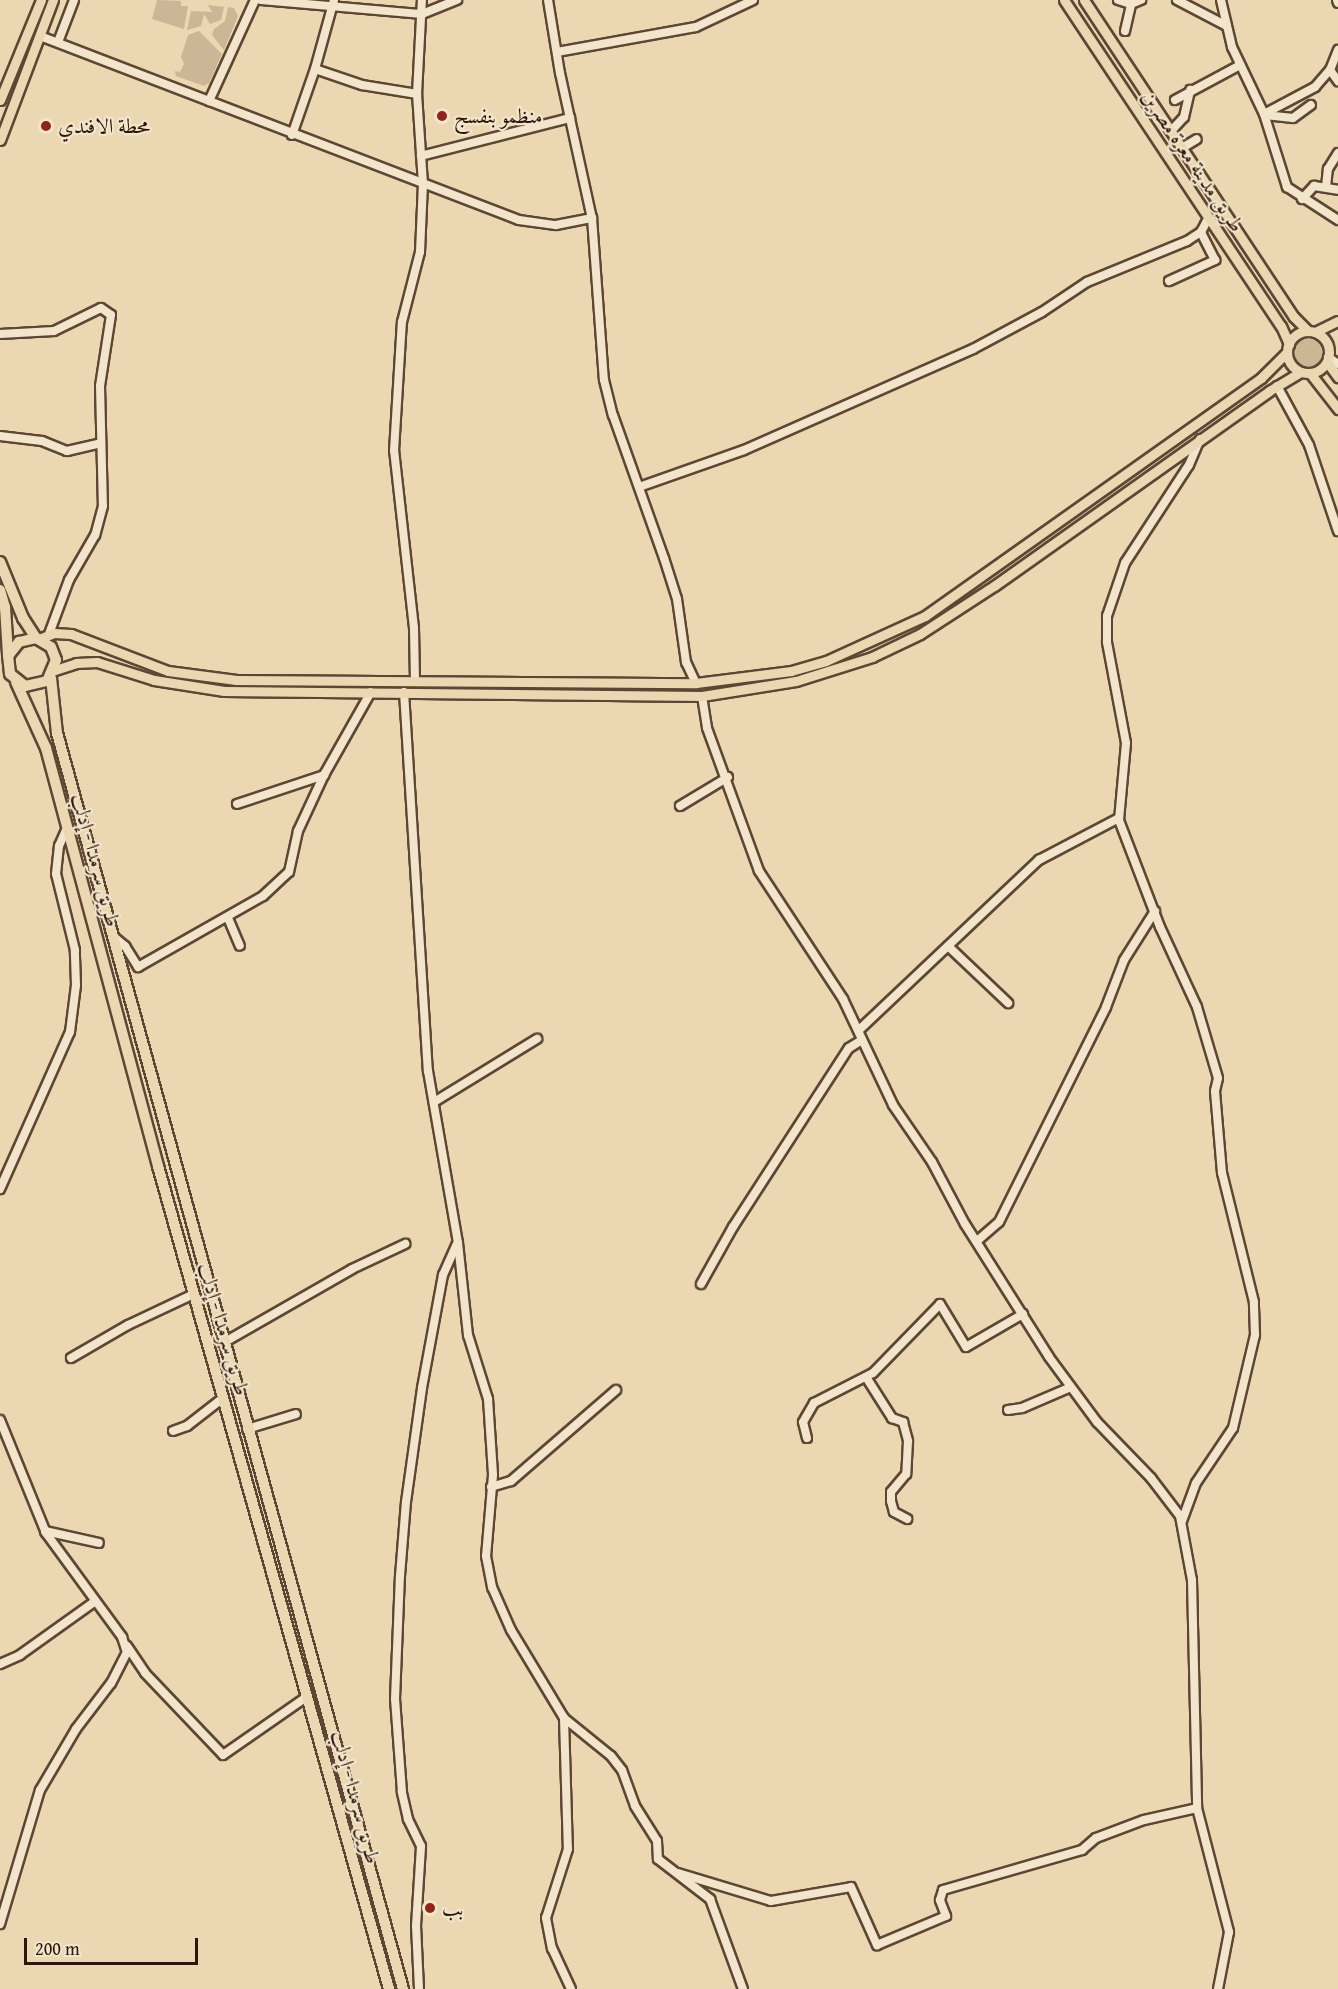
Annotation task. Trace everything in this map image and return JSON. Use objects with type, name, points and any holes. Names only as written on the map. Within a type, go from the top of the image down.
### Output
[{"type":"highway","points":[[0,562],[13,599],[53,651],[53,674],[34,687],[16,682],[8,670],[7,623],[0,590]]},
{"type":"highway","points":[[8,656],[19,642],[41,637]]},
{"type":"highway","name":"طريق سرمدا - إدلب","points":[[53,674],[57,733],[223,1343],[403,1989]]},
{"type":"highway","name":"طريق سرمدا - إدلب","points":[[16,682],[40,731],[68,828],[194,1293],[388,1989]]},
{"type":"highway","points":[[350,1848],[364,1843]]},
{"type":"main road","points":[[0,99],[41,0]]},
{"type":"main road","points":[[0,140],[53,0]]},
{"type":"main road","name":"طريق مدينة معرة مصرين","points":[[1064,0],[1281,326],[1288,348]]},
{"type":"main road","name":"طريق مدينة معرة مصرين","points":[[1084,0],[1294,317],[1312,331]]},
{"type":"main road","points":[[41,637],[71,634],[138,662],[178,673],[236,680],[696,683],[791,671],[826,662],[925,616],[1261,378],[1288,348],[1296,334],[1312,331],[1338,321]]},
{"type":"main road","points":[[1312,331],[1326,341],[1328,357],[1338,378]]},
{"type":"main road","points":[[53,674],[76,663],[97,662],[154,680],[196,688],[322,692],[702,696],[807,678],[872,657],[920,634],[994,586],[1277,386],[1306,373],[1328,357],[1338,341]]},
{"type":"main road","points":[[1288,348],[1291,364],[1306,373],[1338,409]]},
{"type":"main road","points":[[321,680],[322,692]]},
{"type":"street","points":[[58,42],[74,0]]},
{"type":"street","points":[[208,101],[255,0]]},
{"type":"street","points":[[261,0],[333,3],[422,14],[457,0]]},
{"type":"street","points":[[377,10],[378,0]]},
{"type":"street","points":[[415,681],[414,628],[394,451],[402,322],[420,252],[423,184],[417,94],[422,0]]},
{"type":"street","points":[[548,0],[592,218],[604,380],[677,599],[686,662],[696,683]]},
{"type":"street","points":[[557,52],[696,27],[753,0]]},
{"type":"street","points":[[1118,0],[1131,4],[1141,0]]},
{"type":"street","points":[[1177,0],[1227,26]]},
{"type":"street","points":[[1221,0],[1240,66],[1264,114],[1287,187],[1302,199],[1338,220]]},
{"type":"street","points":[[292,135],[315,69],[333,3]]},
{"type":"street","points":[[1125,31],[1131,4]]},
{"type":"street","points":[[40,36],[292,135],[528,222],[566,224],[592,218]]},
{"type":"street","points":[[1264,114],[1297,99],[1315,87],[1330,70],[1338,50]]},
{"type":"street","points":[[1175,100],[1190,90],[1240,66]]},
{"type":"street","points":[[315,69],[362,85],[417,94]]},
{"type":"street","points":[[1330,70],[1338,81]]},
{"type":"street","points":[[1171,131],[1184,117],[1190,90]]},
{"type":"street","points":[[1264,114],[1293,117],[1311,105]]},
{"type":"street","points":[[421,156],[570,118]]},
{"type":"street","points":[[1182,148],[1197,139]]},
{"type":"street","points":[[1326,187],[1328,169],[1338,153]]},
{"type":"street","points":[[1302,199],[1311,187],[1338,189]]},
{"type":"street","points":[[639,487],[744,450],[973,349],[1042,312],[1088,282],[1143,262],[1201,232],[1209,217]]},
{"type":"street","points":[[1169,281],[1215,260],[1201,232]]},
{"type":"street","points":[[0,334],[54,331],[101,308],[110,311],[100,386],[100,443],[104,485],[101,516],[91,543],[66,586],[41,637]]},
{"type":"street","points":[[1328,357],[1338,364]]},
{"type":"street","points":[[1277,386],[1309,445],[1338,531]]},
{"type":"street","points":[[0,436],[42,441],[67,451],[100,443]]},
{"type":"street","points":[[1182,1523],[1196,1483],[1233,1428],[1255,1335],[1254,1302],[1222,1173],[1215,1101],[1218,1078],[1197,1007],[1155,911],[1119,818],[1126,743],[1107,642],[1107,616],[1125,563],[1189,465],[1201,438]]},
{"type":"street","points":[[112,935],[126,946],[138,967],[228,918],[262,896],[289,872],[298,831],[324,774],[371,692]]},
{"type":"street","points":[[404,692],[422,1015],[458,1243],[468,1335],[488,1399],[491,1488],[486,1556],[492,1587],[511,1630],[564,1718],[611,1756],[622,1770],[635,1806],[657,1841],[658,1859],[710,1899],[743,1989]]},
{"type":"street","points":[[702,696],[707,728],[728,777],[759,871],[843,999],[893,1106],[932,1162],[977,1242],[1071,1387],[1097,1422],[1151,1478],[1182,1523],[1192,1590],[1197,1808],[1229,1932],[1218,1989]]},
{"type":"street","points":[[237,804],[324,774]]},
{"type":"street","points":[[680,806],[728,777]]},
{"type":"street","points":[[859,1030],[1040,860],[1119,818]]},
{"type":"street","points":[[0,1189],[70,1032],[76,985],[75,950],[56,874],[59,846],[68,828]]},
{"type":"street","points":[[977,1242],[999,1222],[1106,1007],[1124,960],[1155,911]]},
{"type":"street","points":[[228,918],[240,946]]},
{"type":"street","points":[[948,946],[1008,1003]]},
{"type":"street","points":[[434,1102],[537,1038]]},
{"type":"street","points":[[701,1284],[733,1227],[849,1048],[862,1040]]},
{"type":"street","points":[[419,1989],[416,1926],[421,1846],[408,1819],[402,1792],[395,1699],[400,1587],[406,1502],[422,1388],[443,1275],[458,1243]]},
{"type":"street","points":[[223,1343],[352,1269],[405,1244]]},
{"type":"street","points":[[72,1358],[128,1325],[194,1293]]},
{"type":"street","points":[[807,1438],[803,1422],[814,1403],[843,1385],[858,1384],[940,1304],[966,1347],[1023,1314]]},
{"type":"street","points":[[866,1377],[892,1418],[903,1422],[908,1441],[906,1474],[891,1492],[891,1501],[894,1512],[907,1519]]},
{"type":"street","points":[[1008,1410],[1022,1408],[1071,1387]]},
{"type":"street","points":[[491,1488],[511,1481],[616,1390]]},
{"type":"street","points":[[173,1431],[187,1426],[223,1398]]},
{"type":"street","points":[[247,1430],[296,1414]]},
{"type":"street","points":[[0,1420],[45,1531],[149,1678],[223,1755],[308,1696]]},
{"type":"street","points":[[45,1531],[99,1543]]},
{"type":"street","points":[[0,1664],[20,1655],[94,1602]]},
{"type":"street","points":[[0,1924],[40,1790],[76,1729],[118,1671],[126,1654],[125,1643]]},
{"type":"street","points":[[564,1718],[568,1849],[546,1918],[552,1948],[571,1989]]},
{"type":"street","points":[[678,1873],[771,1901],[851,1887],[877,1945],[946,1916],[940,1900],[943,1890],[1082,1850],[1096,1838],[1144,1820],[1197,1808]]},
{"type":"shaded area","points":[[157,0],[181,1],[181,6],[188,6],[184,29],[152,19]]},
{"type":"shaded area","points":[[208,5],[224,7],[221,20],[210,24],[204,14],[201,26],[187,30],[191,11],[212,12]]},
{"type":"shaded area","points":[[228,7],[234,8],[238,16],[224,50],[212,35],[214,29],[225,21]]},
{"type":"shaded area","points":[[199,31],[222,54],[209,83],[204,86],[176,76],[175,71],[180,72],[184,64],[181,57],[188,35]]},
{"type":"shaded area","points":[[1308,339],[1318,343],[1322,353],[1318,363],[1308,367],[1298,363],[1294,353],[1298,343]]},
{"type":"place","name":"منظمو بنفسج","points":[[442,116]]},
{"type":"place","name":"محطة الافندي","points":[[46,126]]},
{"type":"place","name":"بب","points":[[430,1908]]}]
